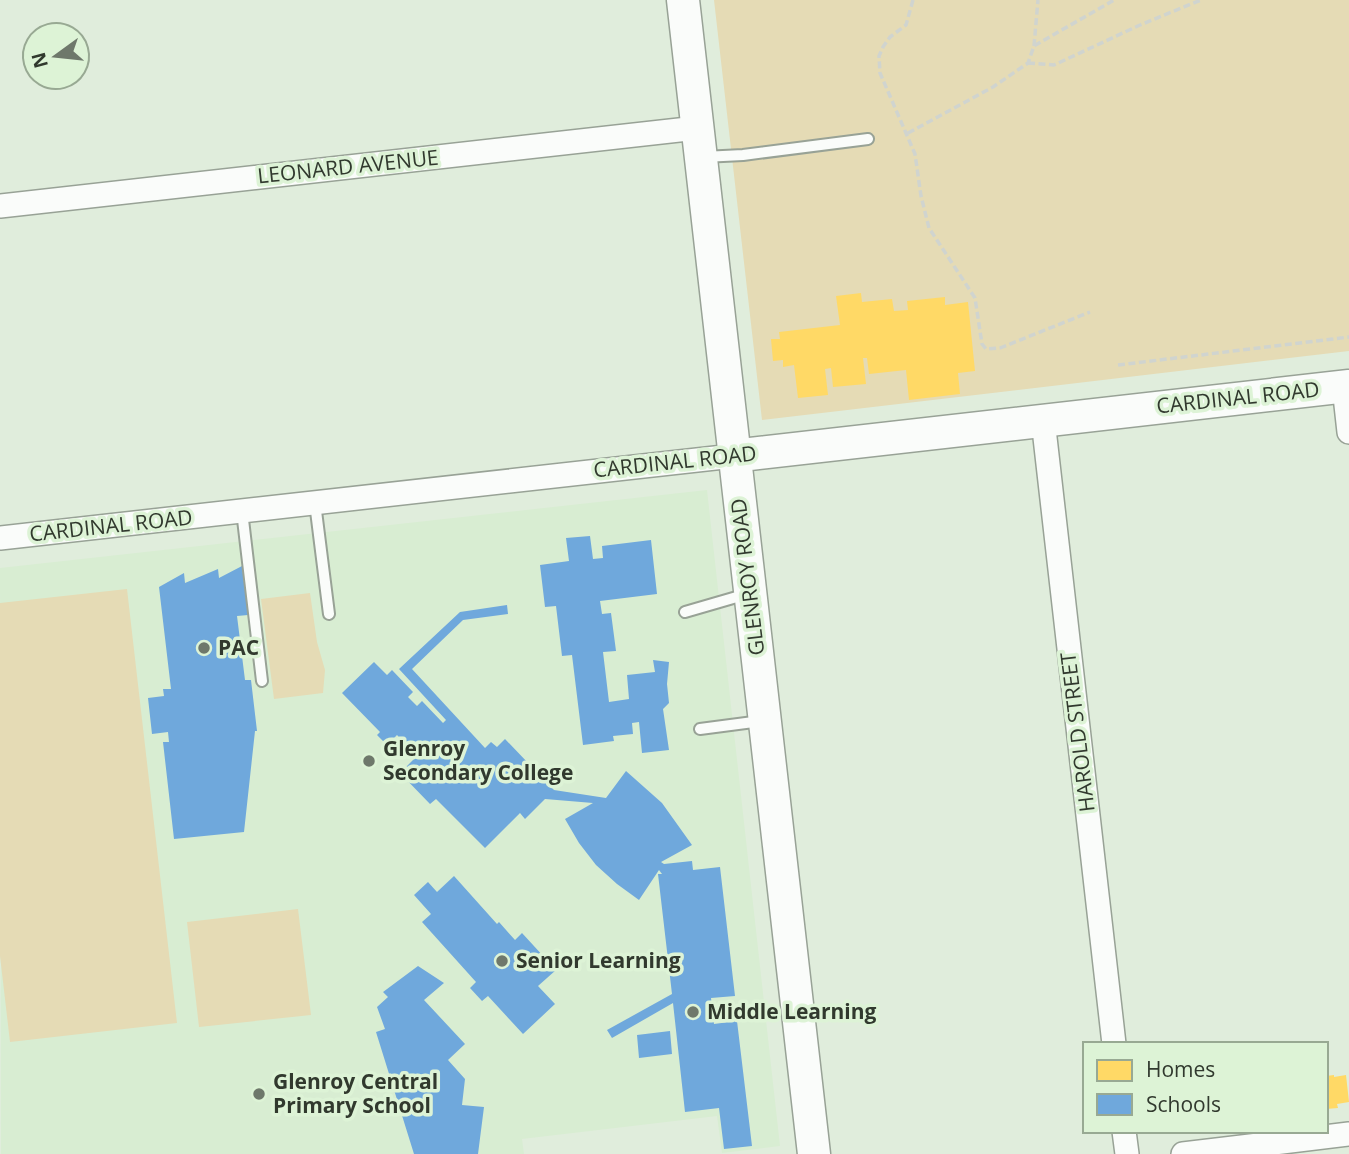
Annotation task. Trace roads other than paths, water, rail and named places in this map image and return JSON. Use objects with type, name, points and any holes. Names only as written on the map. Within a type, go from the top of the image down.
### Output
[{"type":"street","name":"GLENROY ROAD","points":[[683,0],[814,1154]]},
{"type":"street","name":"LEONARD AVENUE","points":[[0,206],[699,142]]},
{"type":"street","name":"CARDINAL ROAD","points":[[0,538],[1346,386]]},
{"type":"street","points":[[1346,386],[1349,432]]},
{"type":"street","name":"HAROLD STREET","points":[[1043,420],[1114,1042]]},
{"type":"street","points":[[1124,1133],[1127,1154]]},
{"type":"street","points":[[1183,1154],[1349,1134]]},
{"type":"lane","points":[[699,142],[743,155],[868,139]]},
{"type":"lane","points":[[315,503],[329,614]]},
{"type":"lane","points":[[242,511],[262,681]]},
{"type":"lane","points":[[685,611],[750,593]]},
{"type":"lane","points":[[700,729],[764,721]]},
{"type":"place","name":"PAC","points":[[204,648]]},
{"type":"place","name":"Glenroy Secondary College","points":[[369,761]]},
{"type":"place","name":"Senior Learning","points":[[502,961]]},
{"type":"place","name":"Middle Learning","points":[[693,1012]]},
{"type":"place","name":"Glenroy Central Primary School","points":[[259,1094]]}]
